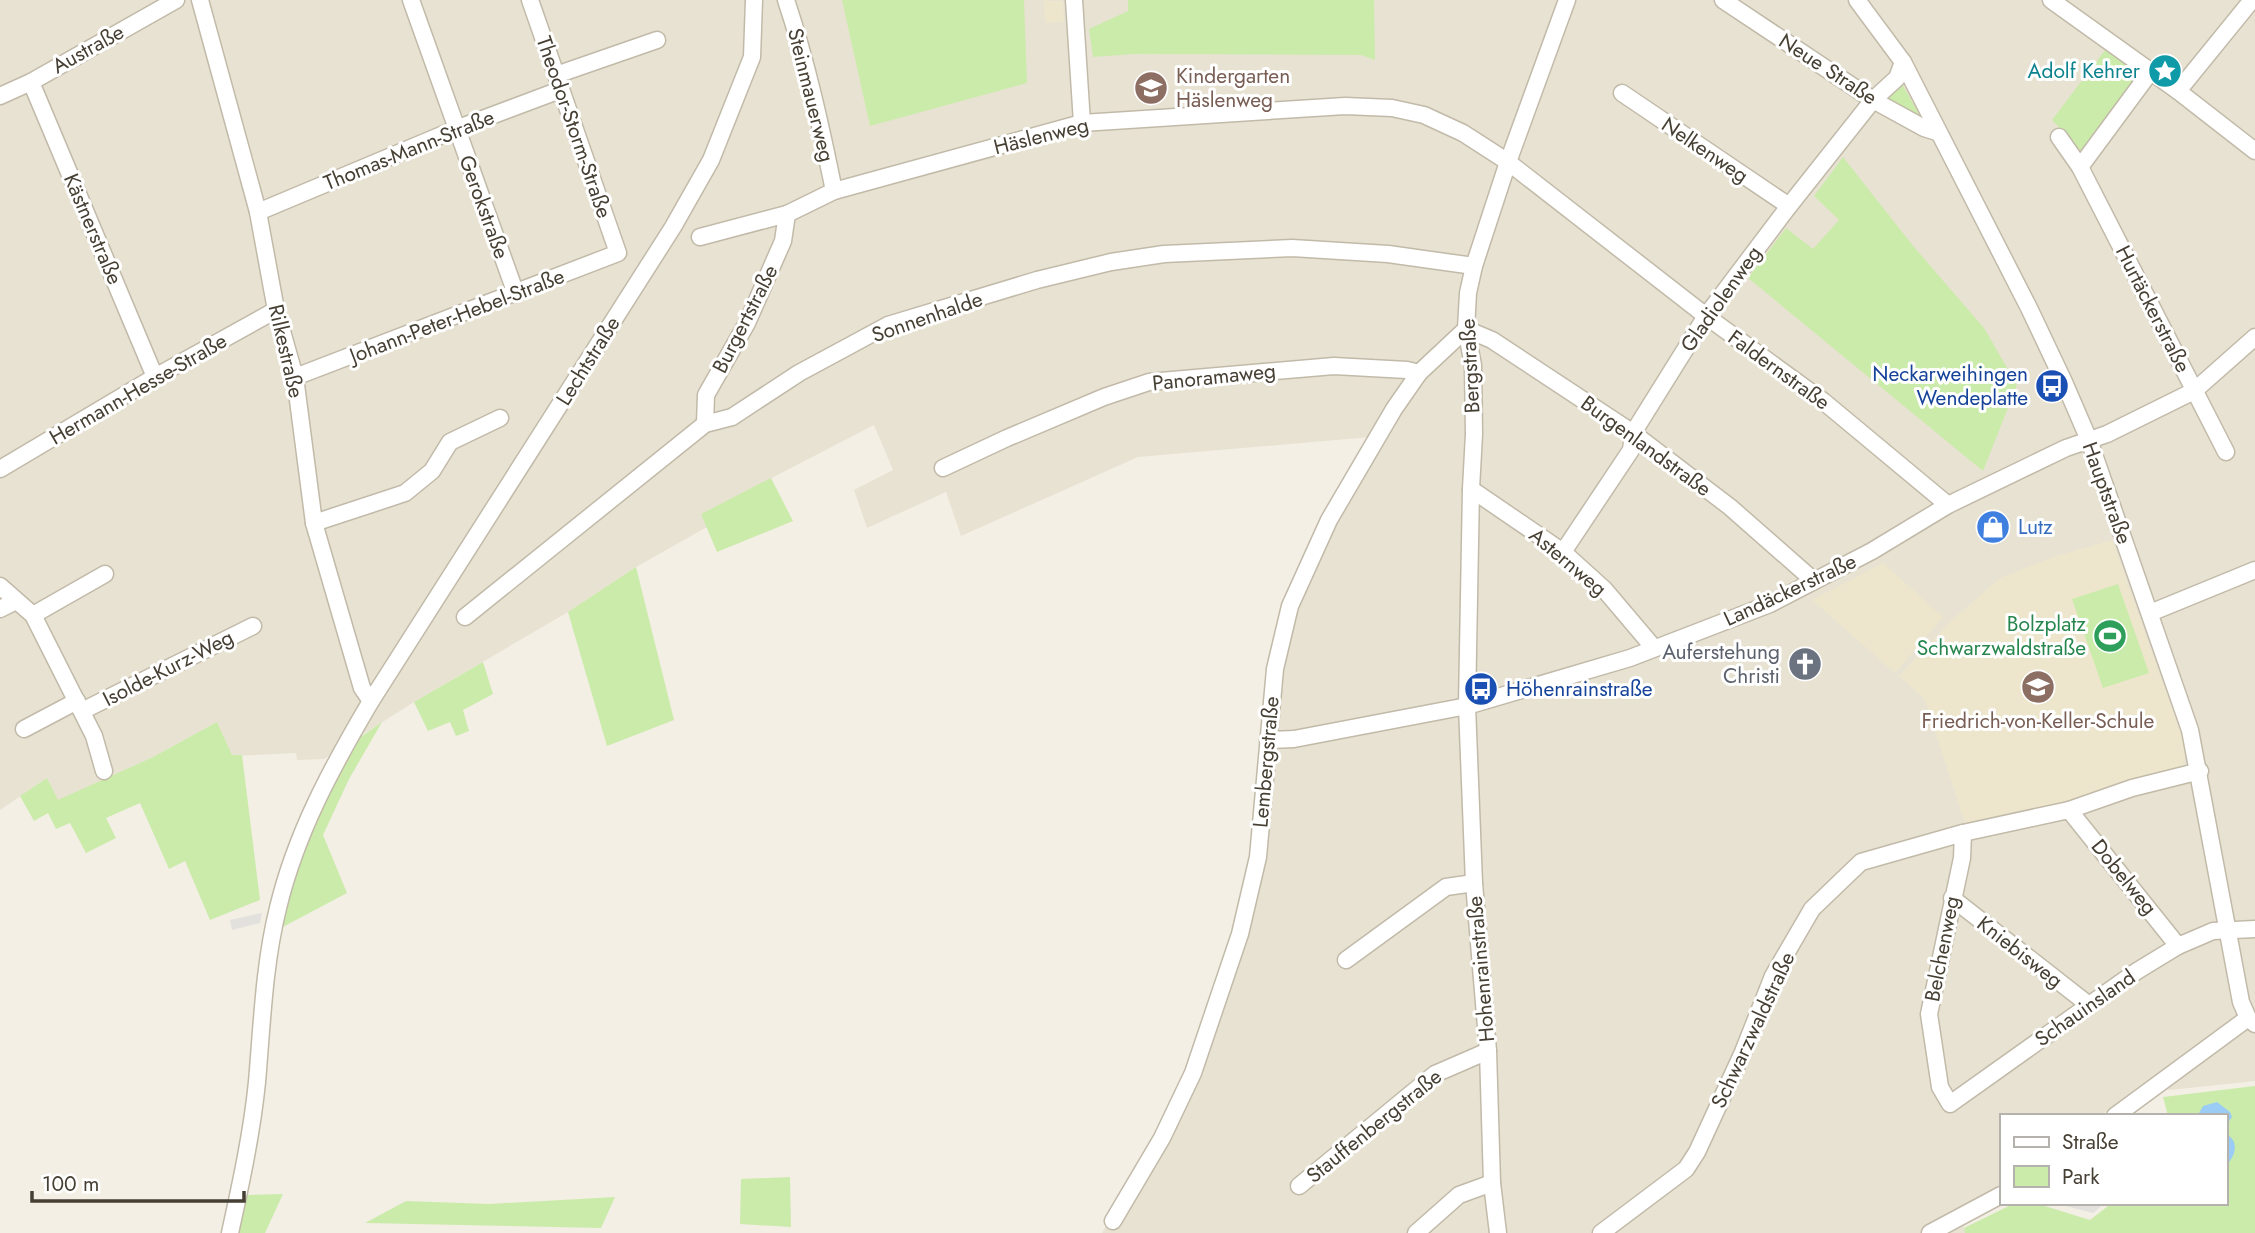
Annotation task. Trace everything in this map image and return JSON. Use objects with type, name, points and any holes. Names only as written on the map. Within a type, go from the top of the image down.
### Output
[{"type":"street","name":"Austraße","points":[[0,96],[31,82],[176,0]]},
{"type":"street","name":"Rilkestraße","points":[[200,0],[258,212],[276,310],[295,377],[314,523],[362,688],[371,701]]},
{"type":"street","name":"Gerokstraße","points":[[411,0],[516,294]]},
{"type":"street","name":"Theodor-Storm-Straße","points":[[530,0],[618,253]]},
{"type":"street","name":"Lechtstraße","points":[[230,1233],[256,1085],[263,1009],[278,908],[300,839],[332,767],[371,701],[673,227],[711,160],[752,57],[754,0]]},
{"type":"street","name":"Steinmauerweg","points":[[786,0],[820,120],[834,191]]},
{"type":"street","points":[[1074,0],[1082,123]]},
{"type":"street","name":"Bergstraße","points":[[1467,706],[1474,434],[1473,365],[1466,328],[1468,293],[1474,266],[1508,162],[1567,0]]},
{"type":"street","name":"Neue Straße","points":[[1723,0],[1873,100],[1924,128],[1937,132]]},
{"type":"street","points":[[2051,0],[2178,90],[2255,151]]},
{"type":"street","points":[[2178,90],[2252,0]]},
{"type":"street","name":"Hauptstraße","points":[[1863,2],[1903,62],[2029,308],[2089,440],[2179,693],[2200,771],[2241,1002],[2251,1021]]},
{"type":"street","name":"Thomas-Mann-Straße","points":[[258,212],[456,130],[657,40]]},
{"type":"street","name":"Gladiolenweg","points":[[1563,552],[1631,450],[1633,433],[1706,316],[1873,100],[1897,78],[1903,62]]},
{"type":"street","points":[[2080,167],[2151,71]]},
{"type":"street","name":"Kästnerstraße","points":[[31,82],[155,377]]},
{"type":"street","name":"Nelkenweg","points":[[1622,93],[1789,206]]},
{"type":"street","name":"Häslenweg","points":[[700,237],[787,214],[834,191],[1082,123],[1345,106],[1392,108],[1424,115],[1463,133],[1508,162]]},
{"type":"street","name":"Hurtäckerstraße","points":[[2059,137],[2080,167],[2227,452]]},
{"type":"street","name":"Faldernstraße","points":[[1508,162],[1706,316],[1823,401],[1948,505]]},
{"type":"street","name":"Burgertstraße","points":[[705,424],[706,395],[747,323],[783,241],[787,214]]},
{"type":"street","name":"Sonnenhalde","points":[[465,617],[705,424],[732,417],[799,373],[888,326],[1037,280],[1111,262],[1164,254],[1292,248],[1388,254],[1474,266]]},
{"type":"street","name":"Johann-Peter-Hebel-Straße","points":[[295,377],[618,253]]},
{"type":"street","name":"Hermann-Hesse-Straße","points":[[0,469],[155,377],[276,310]]},
{"type":"street","name":"Lembergstraße","points":[[1113,1221],[1162,1138],[1193,1073],[1240,934],[1258,857],[1275,669],[1290,606],[1329,520],[1394,409],[1419,373],[1466,328]]},
{"type":"street","name":"Burgenlandstraße","points":[[1466,328],[1492,340],[1633,433],[1730,507],[1813,580]]},
{"type":"street","name":"Landäckerstraße","points":[[1268,740],[1294,739],[1467,706],[1630,658],[1770,604],[1872,551],[1948,505],[2066,448],[2107,434],[2194,391],[2255,337]]},
{"type":"street","name":"Panoramaweg","points":[[943,468],[1104,397],[1149,382],[1334,366],[1419,373]]},
{"type":"street","points":[[314,523],[405,493],[432,471],[450,442],[500,418]]},
{"type":"street","name":"Asternweg","points":[[1471,489],[1563,552],[1604,589],[1654,648]]},
{"type":"street","points":[[2150,613],[2255,570]]},
{"type":"street","points":[[33,615],[105,574]]},
{"type":"street","points":[[0,586],[33,615],[94,736],[104,771]]},
{"type":"street","points":[[0,609],[16,601]]},
{"type":"street","name":"Isolde-Kurz-Weg","points":[[24,729],[80,706],[253,625]]},
{"type":"street","name":"Hohenrainstraße","points":[[1467,706],[1474,883],[1488,1051],[1492,1183],[1498,1233]]},
{"type":"street","name":"Schwarzwaldstraße","points":[[1601,1233],[1686,1169],[1697,1152],[1743,1052],[1773,976],[1812,909],[1861,862],[1963,833],[2069,810],[2132,788],[2200,771]]},
{"type":"street","name":"Dobelweg","points":[[2069,810],[2178,946]]},
{"type":"street","name":"Belchenweg","points":[[1950,1104],[1940,1087],[1929,1014],[1962,858],[1963,833]]},
{"type":"street","points":[[1346,960],[1446,887],[1474,883]]},
{"type":"street","name":"Kniebisweg","points":[[1952,898],[2089,1005]]},
{"type":"street","name":"Schauinsland","points":[[1950,1104],[2089,1005],[2178,946],[2213,931],[2255,929]]},
{"type":"street","points":[[2118,1114],[2251,1021]]},
{"type":"street","name":"Stauffenbergstraße","points":[[1299,1186],[1434,1074],[1488,1051]]},
{"type":"street","points":[[1416,1233],[1459,1195],[1492,1183]]},
{"type":"street","points":[[1930,1233],[2000,1196]]},
{"type":"shaded area","points":[[0,0],[2255,0],[2255,1081],[2170,1090],[2142,1084],[2103,1114],[2000,1114],[2000,1187],[1960,1210],[1965,1233],[1102,1233],[1158,1137],[1189,1071],[1211,1007],[1254,856],[1286,603],[1371,437],[1138,457],[961,536],[946,492],[867,528],[854,490],[893,470],[874,425],[702,514],[707,527],[636,567],[568,612],[414,702],[324,759],[297,760],[296,753],[232,756],[217,722],[153,757],[57,801],[47,778],[0,810]]},
{"type":"shaded area","points":[[1044,1],[1063,1],[1064,22],[1045,23]]},
{"type":"shaded area","name":"Friedrich-von-Keller-Schule","points":[[2112,540],[2186,749],[2183,767],[2083,798],[1966,826],[1924,698],[1899,676],[1950,622],[2000,578],[2053,557]]},
{"type":"shaded area","points":[[1883,563],[1943,617],[1895,673],[1812,600]]},
{"type":"shaded area","points":[[262,913],[260,923],[232,930],[230,920]]},
{"type":"shaded area","points":[[2062,1205],[2103,1205],[2093,1213]]},
{"type":"green space","points":[[842,0],[1024,0],[1027,83],[870,126]]},
{"type":"green space","points":[[1128,0],[1374,0],[1375,60],[1361,55],[1134,54],[1093,57],[1089,29],[1128,11]]},
{"type":"green space","points":[[2106,49],[2136,74],[2135,81],[2083,153],[2052,120]]},
{"type":"green space","points":[[1902,84],[1919,114],[1918,117],[1885,102],[1886,97]]},
{"type":"green space","points":[[1843,157],[1914,247],[1984,328],[2017,385],[1983,471],[1748,278],[1786,228],[1813,249],[1839,220],[1814,196]]},
{"type":"green space","points":[[771,478],[793,521],[717,552],[701,514]]},
{"type":"green space","points":[[636,567],[674,720],[607,746],[568,612]]},
{"type":"green space","name":"Bolzplatz Schwarzwaldstraße","points":[[2118,584],[2149,673],[2103,688],[2072,599]]},
{"type":"green space","points":[[483,662],[493,694],[463,710],[469,731],[456,736],[450,722],[428,731],[414,702]]},
{"type":"green space","points":[[217,722],[232,755],[242,755],[260,900],[210,920],[185,861],[169,869],[140,803],[106,818],[116,838],[86,853],[70,823],[56,829],[48,813],[34,821],[20,796],[47,778],[58,800],[153,757]]},
{"type":"green space","points":[[382,722],[349,779],[323,835],[347,893],[279,929],[304,841],[352,743]]},
{"type":"green space","points":[[2255,1086],[2255,1233],[1965,1233],[1964,1228],[2011,1205],[2041,1205],[2090,1220],[2109,1205],[2227,1205],[2227,1114],[2167,1114],[2163,1097]]},
{"type":"green space","points":[[790,1177],[791,1227],[740,1224],[741,1179]]},
{"type":"green space","points":[[283,1194],[265,1233],[235,1233],[244,1195]]},
{"type":"green space","points":[[615,1197],[601,1228],[365,1223],[406,1201],[489,1204]]},
{"type":"water","points":[[2217,1102],[2230,1112],[2232,1117],[2227,1124],[2227,1114],[2199,1114],[2203,1106]]},
{"type":"water","points":[[2227,1134],[2235,1147],[2227,1164]]},
{"type":"place","name":"Adolf Kehrer","points":[[2165,71]]},
{"type":"place","name":"Kindergarten Häslenweg","points":[[1151,88]]},
{"type":"place","name":"Neckarweihingen Wendeplatte","points":[[2052,386]]},
{"type":"place","name":"Lutz","points":[[1993,527]]},
{"type":"place","name":"Bolzplatz Schwarzwaldstraße","points":[[2110,636]]},
{"type":"place","name":"Auferstehung Christi","points":[[1805,664]]},
{"type":"place","name":"Friedrich-von-Keller-Schule","points":[[2038,687]]},
{"type":"place","name":"Höhenrainstraße","points":[[1481,689]]}]
